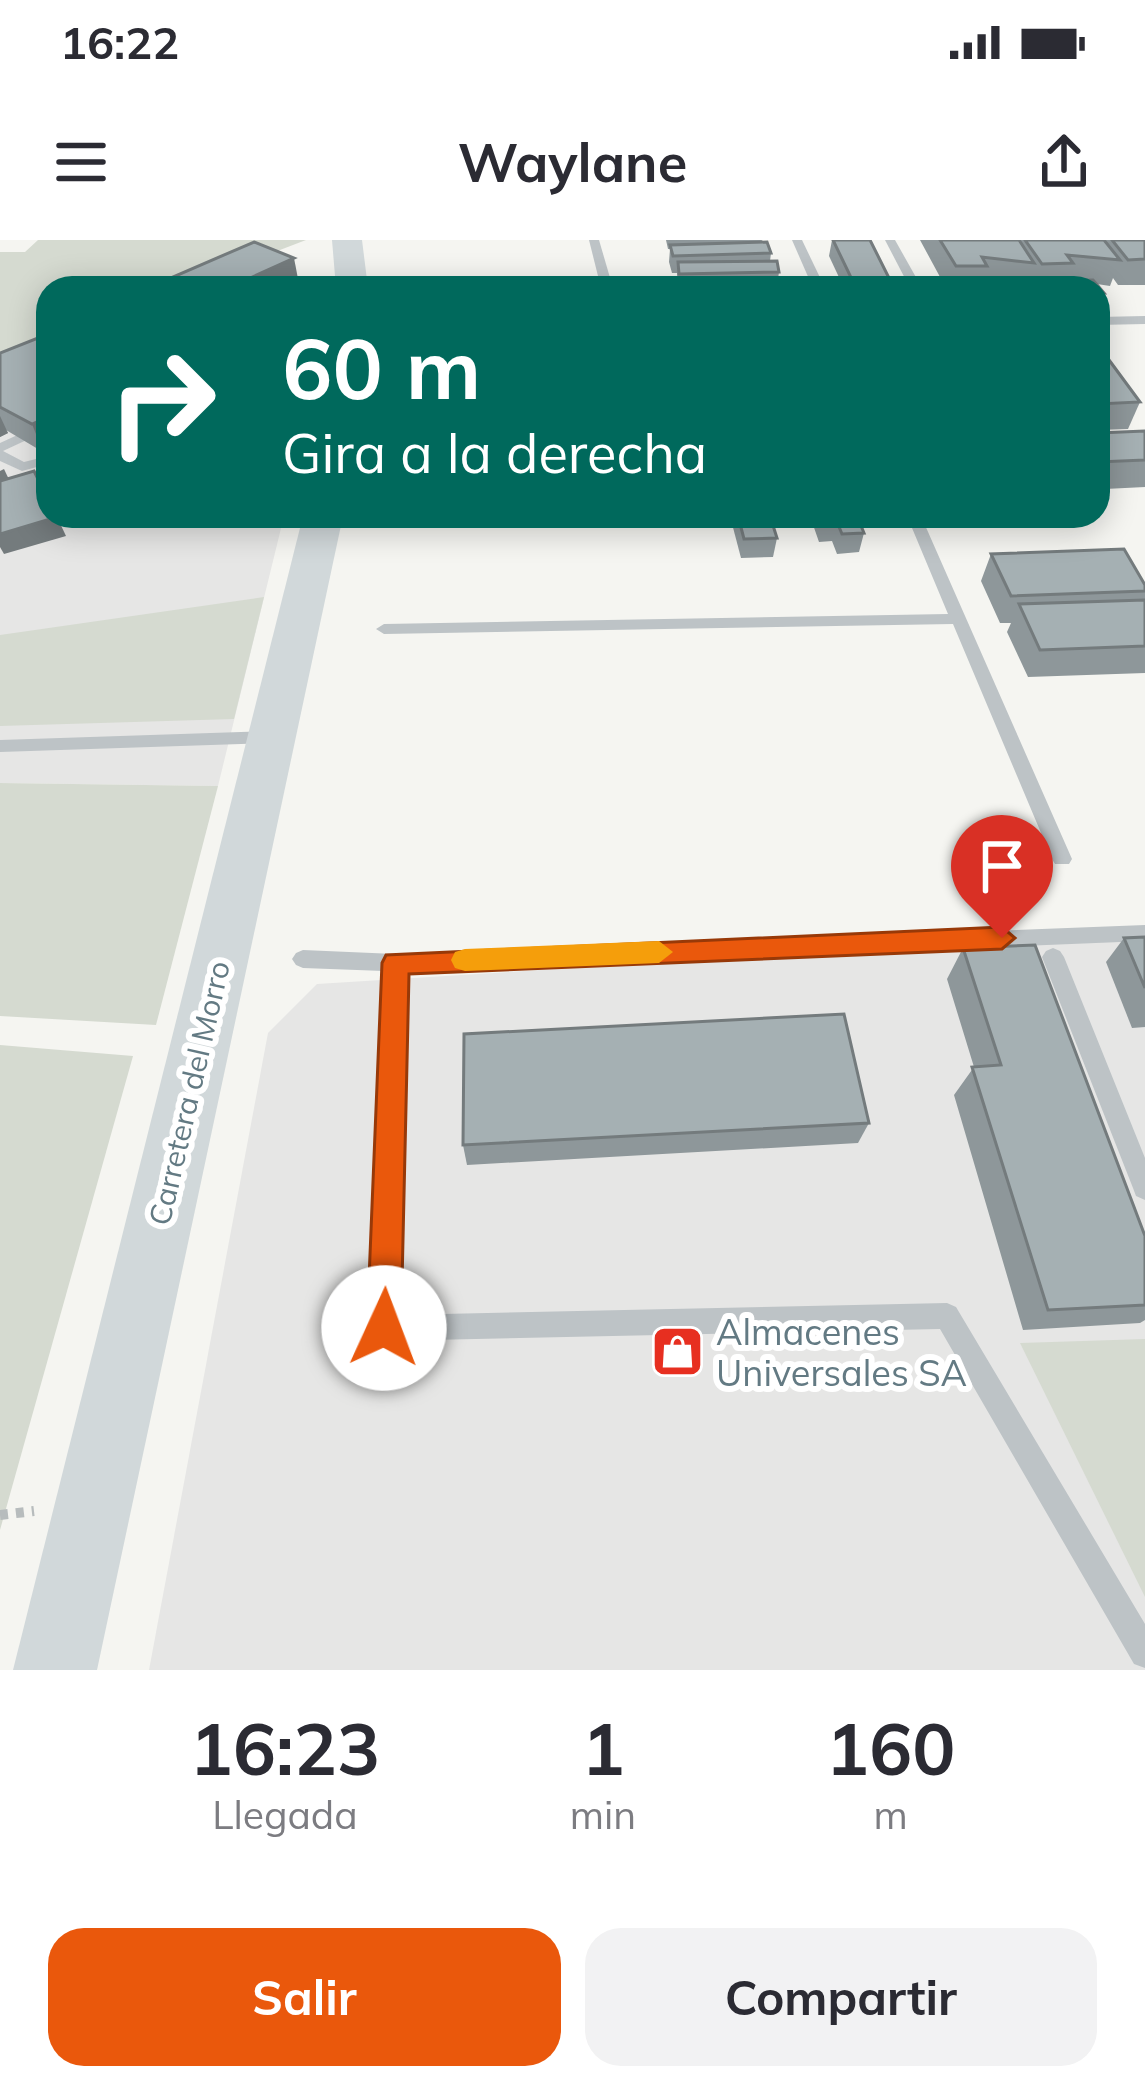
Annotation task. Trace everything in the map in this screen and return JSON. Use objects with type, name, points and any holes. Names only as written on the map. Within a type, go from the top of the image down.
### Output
[{"type":"main road","points":[[347,240],[351,276]]},
{"type":"main road","name":"Carretera del Morro","points":[[56,1670],[320,528]]},
{"type":"lane","points":[[594,240],[604,276]]},
{"type":"lane","points":[[797,240],[814,276]]},
{"type":"lane","points":[[890,240],[910,276]]},
{"type":"lane","points":[[1110,321],[1145,320]]},
{"type":"lane","points":[[36,432],[0,451],[22,467],[36,463]]},
{"type":"lane","points":[[919,528],[1062,859]]},
{"type":"lane","points":[[384,629],[956,619]]},
{"type":"lane","points":[[0,746],[272,736]]},
{"type":"lane","points":[[303,959],[395,963],[1145,933]]},
{"type":"lane","points":[[1052,958],[1145,1188]]},
{"type":"lane","points":[[395,963],[384,1328],[947,1316],[1145,1653]]},
{"type":"shaded area","points":[[38,240],[306,240],[212,276],[36,276],[36,342],[0,356],[0,252],[25,252]]},
{"type":"shaded area","points":[[36,359],[36,528],[281,528],[218,786],[0,783],[0,375]]},
{"type":"shaded area","points":[[264,597],[234,719],[0,726],[0,635]]},
{"type":"shaded area","points":[[0,783],[218,786],[156,1025],[0,1016]]},
{"type":"shaded area","name":"Almacenes Universales SA","points":[[1145,932],[1145,1670],[149,1670],[268,1033],[317,984]]},
{"type":"shaded area","points":[[0,1045],[133,1056],[0,1530]]},
{"type":"shaded area","points":[[1145,1339],[1145,1597],[1020,1343]]},
{"type":"building","points":[[833,240],[870,240],[888,276],[850,276]]},
{"type":"building","points":[[940,240],[1019,240],[1034,263],[982,257],[987,266],[956,266]]},
{"type":"building","points":[[1025,240],[1104,240],[1120,260],[1067,255],[1073,263],[1042,264]]},
{"type":"building","points":[[1112,240],[1145,240],[1145,259],[1128,260]]},
{"type":"building","points":[[254,242],[294,258],[254,276],[175,276]]},
{"type":"building","points":[[767,242],[771,253],[673,256],[670,245]]},
{"type":"building","points":[[777,261],[779,272],[679,274],[678,262]]},
{"type":"building","points":[[36,339],[36,422],[0,407],[0,353]]},
{"type":"building","points":[[1110,361],[1140,402],[1110,403]]},
{"type":"building","points":[[1145,431],[1145,460],[1110,461],[1110,432]]},
{"type":"building","points":[[34,471],[36,523],[0,534],[0,481]]},
{"type":"building","points":[[741,528],[774,528],[777,538],[744,539]]},
{"type":"building","points":[[840,528],[862,528],[864,533],[842,534]]},
{"type":"building","points":[[1124,549],[1145,591],[1011,596],[991,554]]},
{"type":"building","points":[[1145,600],[1145,646],[1040,650],[1019,604]]},
{"type":"building","points":[[1145,937],[1145,988],[1124,938]]},
{"type":"building","points":[[1035,945],[1145,1236],[1145,1305],[1048,1310],[972,1067],[1001,1065],[963,948]]},
{"type":"building","points":[[844,1014],[869,1123],[463,1145],[464,1034]]},
{"type":"slow traffic","points":[[465,960],[659,952]]},
{"type":"place","name":"Almacenes Universales SA","points":[[677,1352]]},
{"type":"route","points":[[384,1328],[395,963],[1002,938]]}]
